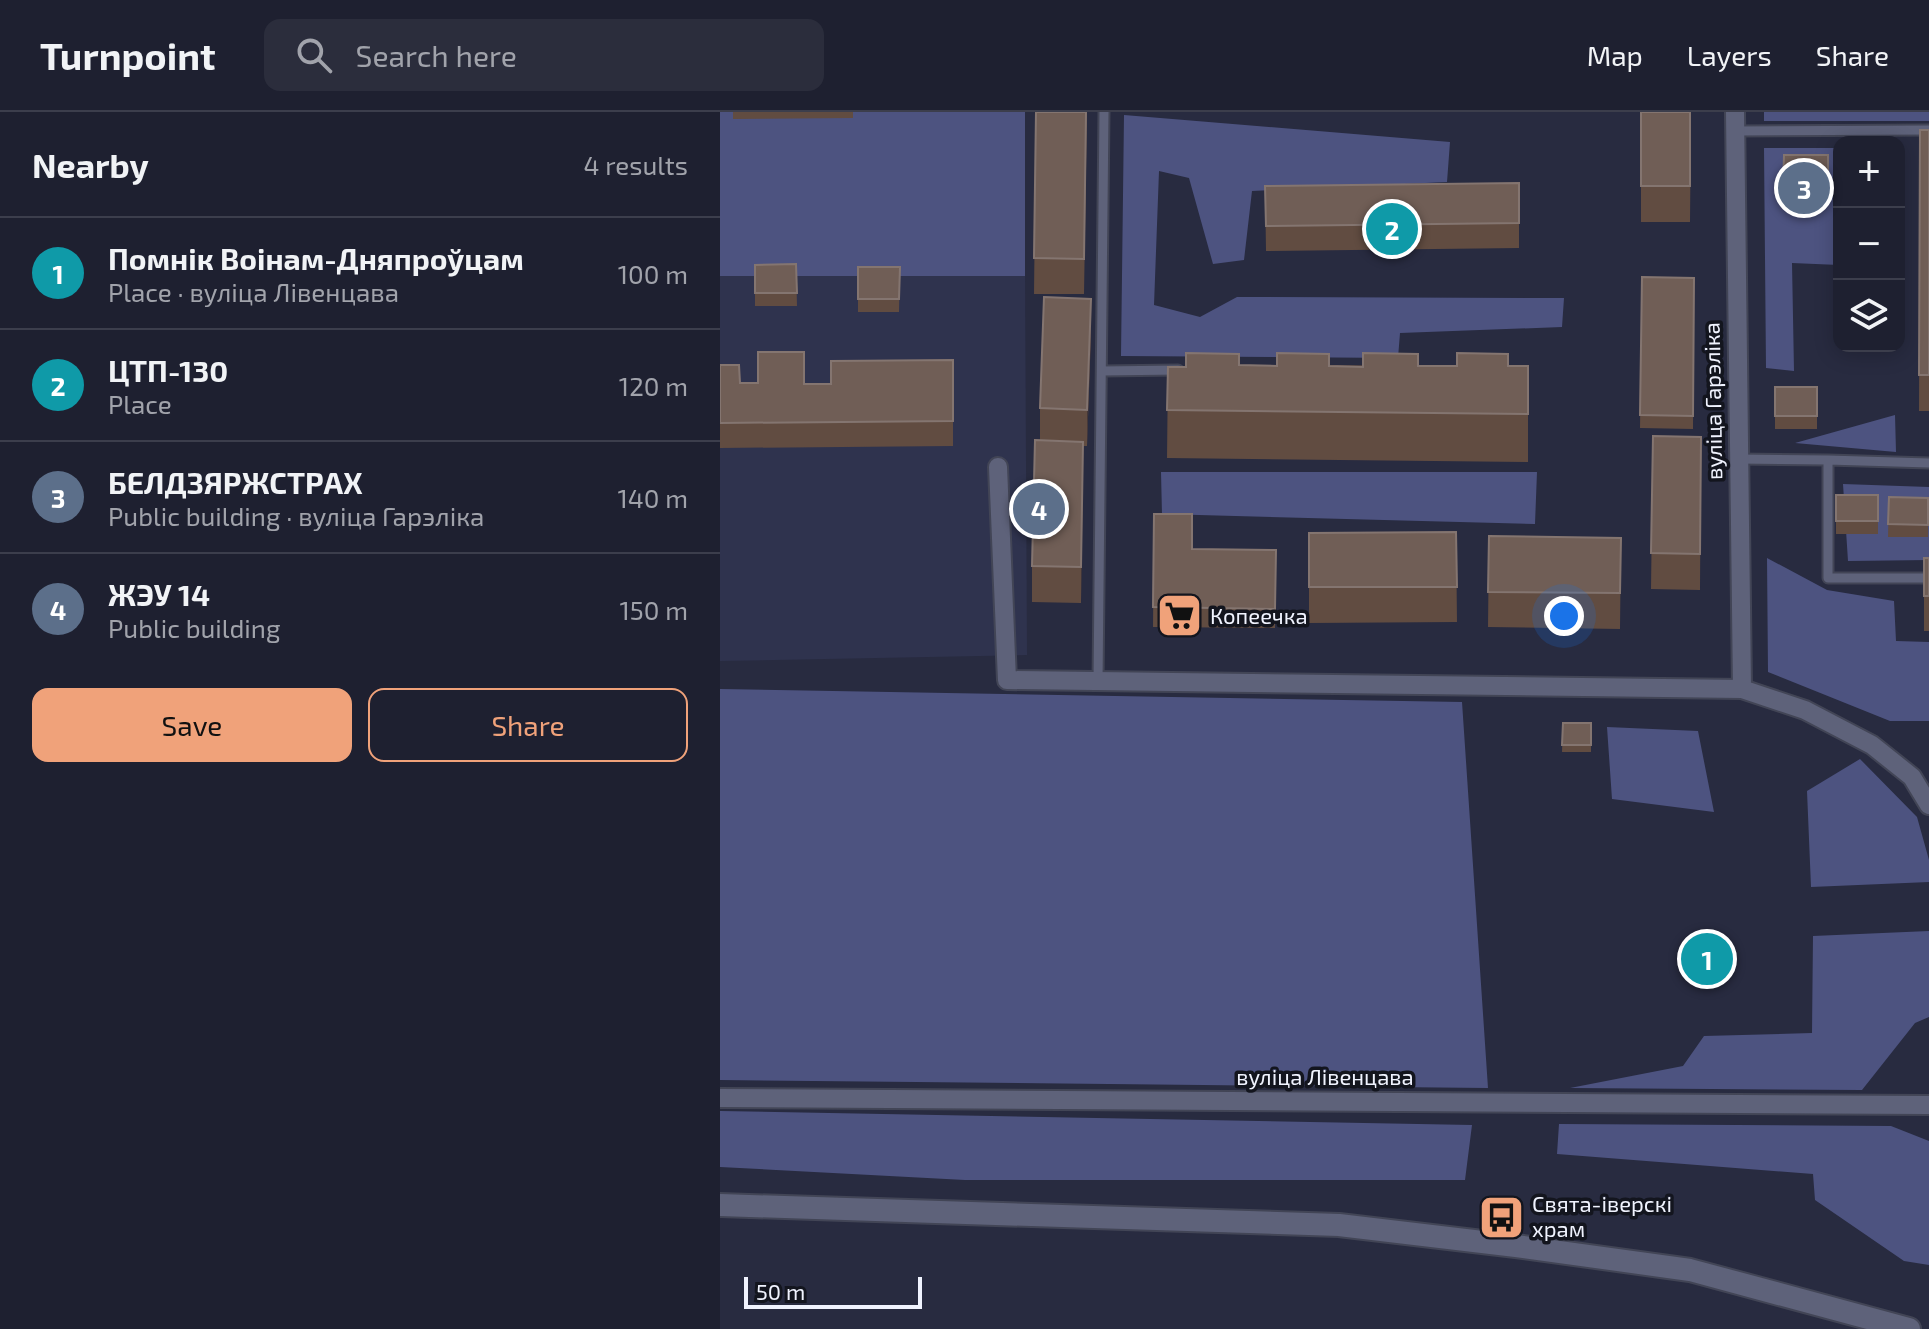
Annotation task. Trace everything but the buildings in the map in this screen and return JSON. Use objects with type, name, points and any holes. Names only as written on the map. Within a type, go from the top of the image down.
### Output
[{"type":"street","name":"вуліца Гарэліка","points":[[1735,121],[1742,689]]},
{"type":"street","points":[[998,467],[1007,680],[1742,689],[1805,710],[1872,745],[1912,777],[1929,805]]},
{"type":"street","name":"вуліца Лівенцава","points":[[720,1098],[1929,1105]]},
{"type":"street","points":[[720,1205],[1339,1225],[1690,1270],[1909,1329]]},
{"type":"lane","points":[[1098,681],[1104,112]]},
{"type":"lane","points":[[1735,121],[1929,130]]},
{"type":"lane","points":[[1102,371],[1195,370]]},
{"type":"lane","points":[[1738,459],[1929,463]]},
{"type":"lane","points":[[1828,460],[1828,578],[1929,578]]},
{"type":"shaded area","points":[[720,112],[1025,112],[1025,276],[720,276]]},
{"type":"shaded area","points":[[1764,112],[1929,112],[1929,121],[1764,121]]},
{"type":"shaded area","points":[[1124,115],[1450,142],[1447,182],[1252,191],[1244,260],[1213,264],[1189,178],[1159,171],[1154,305],[1200,317],[1237,297],[1564,298],[1562,327],[1400,333],[1398,358],[1121,356]]},
{"type":"shaded area","points":[[1764,148],[1833,148],[1833,265],[1792,263],[1794,371],[1766,368]]},
{"type":"shaded area","points":[[720,276],[1025,276],[1027,655],[720,661]]},
{"type":"shaded area","points":[[1895,415],[1896,452],[1795,443]]},
{"type":"shaded area","points":[[1161,472],[1537,472],[1535,524],[1162,514]]},
{"type":"shaded area","points":[[1843,484],[1929,487],[1929,560],[1848,561]]},
{"type":"shaded area","points":[[1767,558],[1827,590],[1894,601],[1896,641],[1929,642],[1929,721],[1890,721],[1768,672]]},
{"type":"shaded area","points":[[720,689],[1462,702],[1488,1088],[720,1080]]},
{"type":"shaded area","points":[[1607,727],[1698,731],[1714,812],[1612,799]]},
{"type":"shaded area","points":[[1860,759],[1917,817],[1929,860],[1929,882],[1811,887],[1807,791]]},
{"type":"shaded area","points":[[1929,931],[1929,1017],[1915,1023],[1862,1090],[1570,1088],[1683,1066],[1704,1036],[1812,1033],[1813,936]]},
{"type":"shaded area","points":[[720,1111],[1472,1125],[1465,1180],[965,1180],[720,1167]]},
{"type":"shaded area","points":[[1559,1124],[1891,1126],[1929,1141],[1929,1265],[1904,1261],[1815,1200],[1813,1174],[1557,1154]]},
{"type":"place","name":"БЕЛДЗЯРЖСТРАХ","points":[[1804,188]]},
{"type":"place","name":"ЦТП-130","points":[[1392,229]]},
{"type":"place","name":"ЖЭУ 14","points":[[1039,509]]},
{"type":"place","name":"Копеечка","points":[[1179,616]]},
{"type":"place","name":"Помнік Воінам-Дняпроўцам","points":[[1707,959]]},
{"type":"place","name":"Свята-іверскі храм","points":[[1501,1217]]}]
